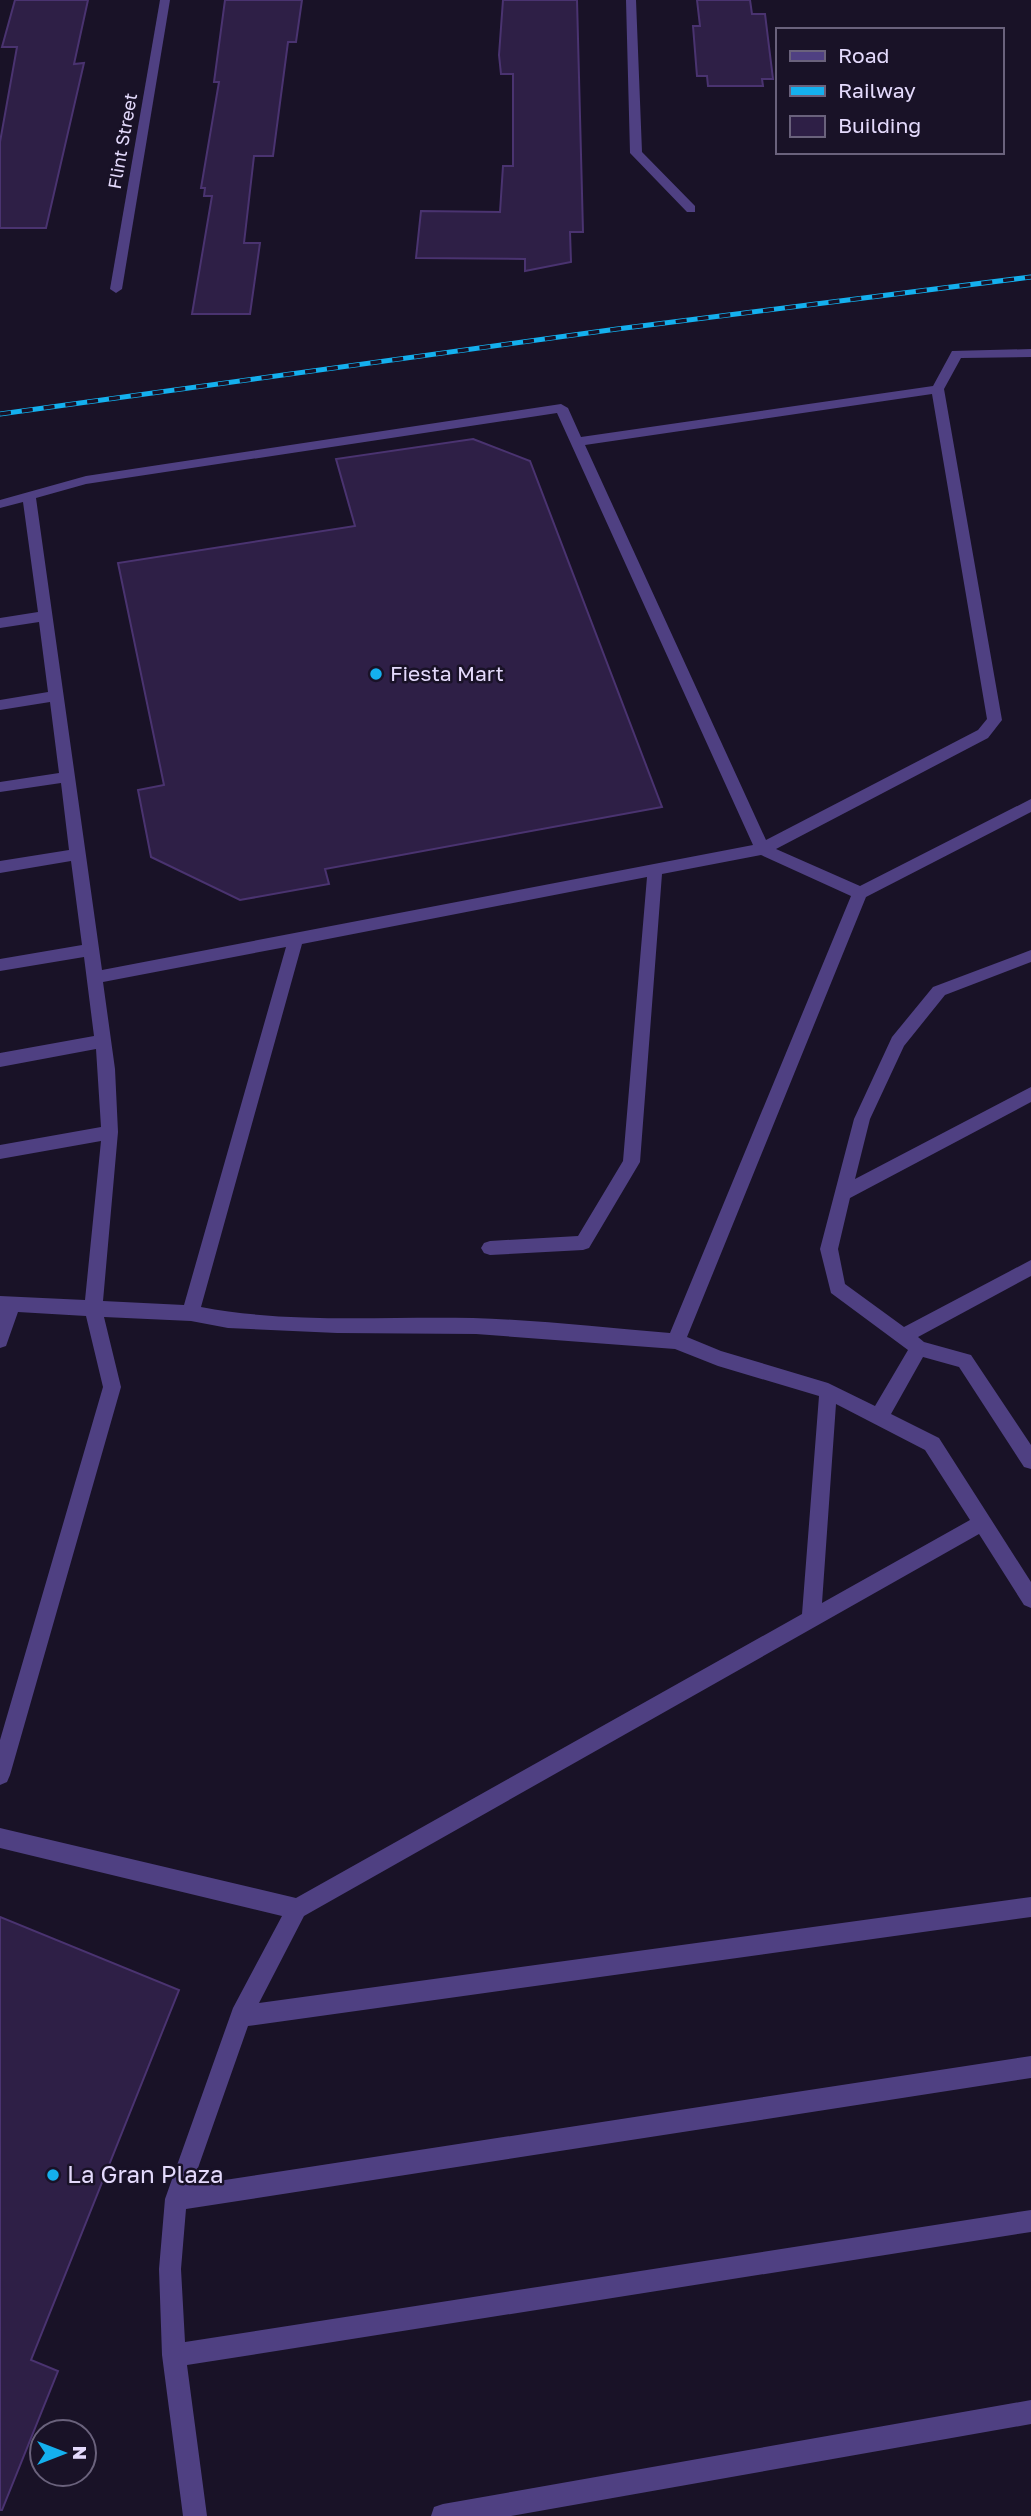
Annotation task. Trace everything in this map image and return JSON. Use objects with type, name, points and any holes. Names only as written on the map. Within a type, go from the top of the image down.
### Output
[{"type":"street","name":"Flint Street","points":[[116,289],[165,0]]},
{"type":"street","points":[[631,0],[636,153],[691,209]]},
{"type":"street","points":[[94,978],[762,849],[983,734],[995,720],[938,389],[957,354],[1031,353]]},
{"type":"street","points":[[576,442],[938,389]]},
{"type":"street","points":[[0,504],[86,480],[561,408],[762,849],[860,893]]},
{"type":"street","points":[[0,1775],[112,1387],[93,1308],[110,1132],[103,1041],[29,496]]},
{"type":"street","points":[[0,623],[45,616]]},
{"type":"street","points":[[0,705],[56,696]]},
{"type":"street","points":[[0,787],[67,777]]},
{"type":"street","points":[[676,1342],[860,893],[1031,805]]},
{"type":"street","points":[[0,867],[78,853]]},
{"type":"street","points":[[490,1248],[583,1243],[631,1162],[655,869]]},
{"type":"street","points":[[191,1314],[296,938]]},
{"type":"street","points":[[0,965],[90,950]]},
{"type":"street","points":[[1031,956],[939,991],[898,1042],[862,1119],[829,1249],[837,1289],[919,1348],[965,1361],[1031,1461]]},
{"type":"street","points":[[0,1060],[103,1041]]},
{"type":"street","points":[[843,1194],[1031,1094]]},
{"type":"street","points":[[0,1152],[110,1132]]},
{"type":"street","points":[[904,1336],[1031,1267]]},
{"type":"street","points":[[0,1340],[6,1305],[93,1308],[191,1314],[228,1320],[337,1325],[476,1326],[676,1342],[718,1358],[828,1391],[880,1415],[932,1444],[1031,1599]]},
{"type":"street","points":[[880,1415],[919,1348]]},
{"type":"street","points":[[811,1621],[828,1391]]},
{"type":"street","points":[[195,2516],[174,2355],[170,2269],[176,2199],[241,2016],[297,1909],[983,1522]]},
{"type":"street","points":[[0,1838],[297,1909]]},
{"type":"street","points":[[241,2016],[1031,1907]]},
{"type":"street","points":[[176,2199],[1031,2067]]},
{"type":"street","points":[[174,2355],[1031,2221]]},
{"type":"street","points":[[443,2516],[1031,2412]]},
{"type":"building","points":[[15,0],[88,0],[74,64],[84,63],[46,228],[0,228],[0,142],[17,47],[2,47]]},
{"type":"building","points":[[225,0],[302,0],[296,42],[288,42],[273,156],[254,156],[244,243],[260,243],[250,314],[192,314],[212,196],[204,196],[205,188],[201,188],[219,82],[214,82]]},
{"type":"building","points":[[503,0],[577,0],[583,232],[570,232],[571,262],[525,271],[525,259],[416,258],[421,211],[500,212],[503,166],[513,166],[513,74],[501,74],[499,55]]},
{"type":"building","points":[[697,0],[750,0],[752,14],[765,14],[773,79],[762,79],[763,86],[708,86],[707,76],[697,76],[693,26],[700,26]]},
{"type":"building","name":"Fiesta Mart","points":[[473,439],[530,461],[662,807],[325,869],[329,884],[240,900],[151,857],[138,790],[164,785],[118,563],[355,526],[336,459]]},
{"type":"building","name":"La Gran Plaza","points":[[0,1917],[179,1990],[31,2360],[58,2371],[39,2418],[28,2418],[28,2445],[0,2510]]},
{"type":"railway","points":[[0,414],[617,329],[1031,277]]},
{"type":"place","name":"Fiesta Mart","points":[[376,674]]},
{"type":"place","name":"La Gran Plaza","points":[[53,2175]]}]
